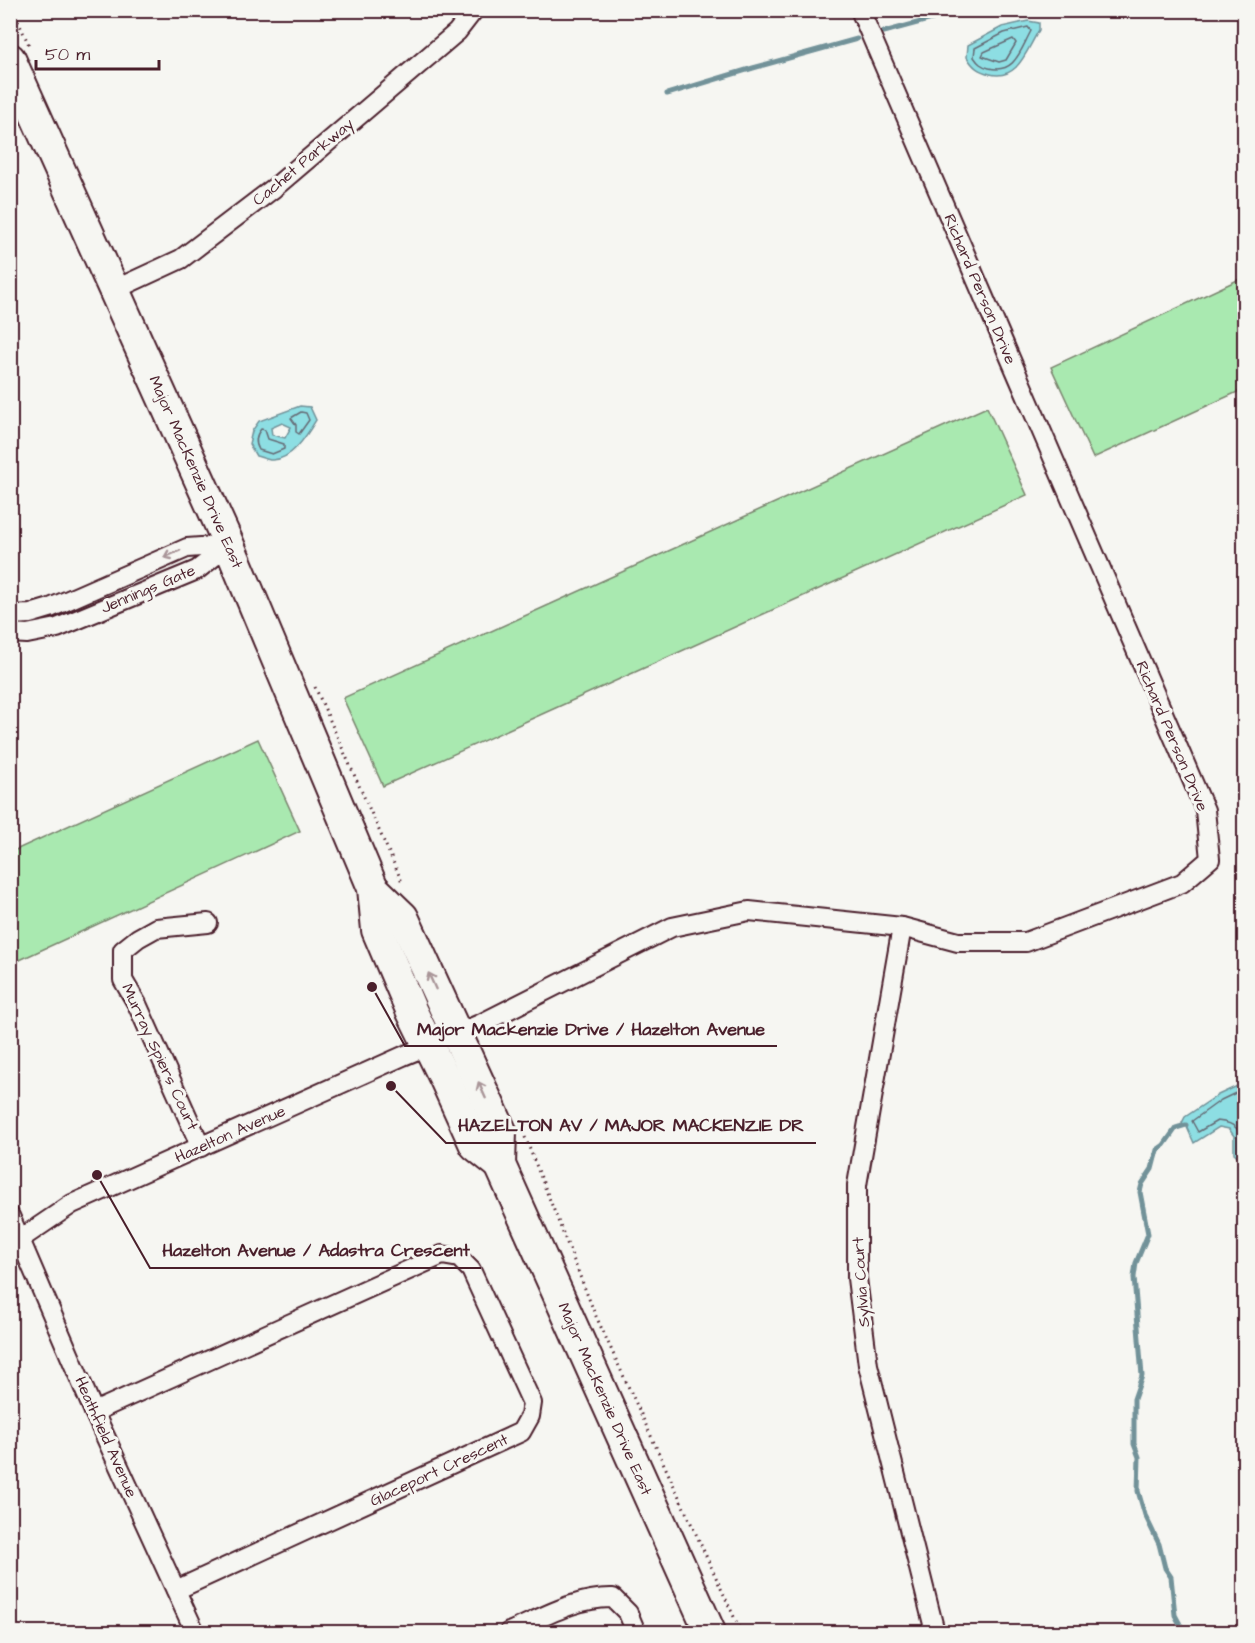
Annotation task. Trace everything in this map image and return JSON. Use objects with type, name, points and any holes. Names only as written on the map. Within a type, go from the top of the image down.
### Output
[{"type":"main road","name":"Major MacKenzie Drive East","points":[[10,59],[230,545],[373,888],[377,930],[428,1046],[475,1145],[500,1165]]},
{"type":"main road","name":"Major MacKenzie Drive East","points":[[373,888],[403,917],[501,1131],[500,1165],[711,1632]]},
{"type":"street","name":"Cachet Parkway","points":[[114,290],[181,259],[274,188],[457,32],[474,10]]},
{"type":"street","name":"Richard Person Drive","points":[[456,1034],[672,927],[749,911],[903,927],[958,942],[1026,942],[1182,883],[1210,859],[1205,810],[860,10]]},
{"type":"street","name":"Jennings Gate","points":[[10,615],[30,614],[50,608],[187,548],[230,545]]},
{"type":"street","name":"Jennings Gate","points":[[10,633],[57,628],[197,570],[230,545]]},
{"type":"street","points":[[50,608],[57,628]]},
{"type":"street","name":"Murray Spiers Court","points":[[201,1147],[137,1004],[123,980],[122,964],[123,950],[156,928],[208,923]]},
{"type":"street","name":"Sylvia Court","points":[[903,927],[857,1185],[857,1278],[868,1365],[934,1632]]},
{"type":"street","name":"Hazelton Avenue","points":[[16,1243],[72,1204],[456,1034]]},
{"type":"street","name":"Heathfield Avenue","points":[[10,1216],[16,1243],[195,1632]]},
{"type":"street","name":"Glaceport Crescent","points":[[94,1412],[442,1255],[459,1258],[471,1270],[532,1403],[530,1416],[521,1432],[176,1590]]},
{"type":"street","points":[[508,1632],[578,1602],[613,1598],[628,1613],[636,1632]]},
{"type":"path","points":[[524,1135],[595,1314],[741,1632]]},
{"type":"green space","points":[[1244,277],[1244,389],[1093,458],[1051,367]]},
{"type":"green space","points":[[987,407],[1027,495],[383,786],[343,698]]},
{"type":"green space","points":[[258,739],[300,831],[11,964],[11,852]]},
{"type":"water","points":[[1028,21],[1039,23],[1039,30],[1020,62],[1008,73],[1000,75],[982,71],[974,66],[967,57],[968,45],[1002,27]]},
{"type":"water","points":[[300,406],[310,407],[316,420],[298,446],[285,457],[270,460],[256,456],[249,444],[252,431],[259,421]],"holes":[[[282,423],[291,427],[285,438],[272,435],[271,428]]]},
{"type":"water","points":[[1244,1083],[1244,1156],[1242,1160],[1234,1153],[1234,1136],[1229,1129],[1219,1127],[1194,1143],[1186,1125],[1182,1123],[1185,1117],[1218,1095]]},
{"type":"waterway","points":[[884,32],[965,10]]},
{"type":"waterway","points":[[667,94],[857,39]]},
{"type":"waterway","points":[[1184,1632],[1175,1615],[1171,1577],[1165,1568],[1159,1544],[1145,1515],[1138,1491],[1139,1457],[1134,1444],[1134,1399],[1142,1376],[1134,1277],[1136,1263],[1148,1234],[1140,1192],[1142,1184],[1152,1169],[1157,1150],[1164,1145],[1176,1128],[1186,1125]]},
{"type":"place","name":"Major Mackenzie Drive / Hazelton Avenue","points":[[372,987]]},
{"type":"place","name":"HAZELTON AV / MAJOR MACKENZIE DR","points":[[391,1086]]},
{"type":"place","name":"Hazelton Avenue / Adastra Crescent","points":[[97,1175]]}]
